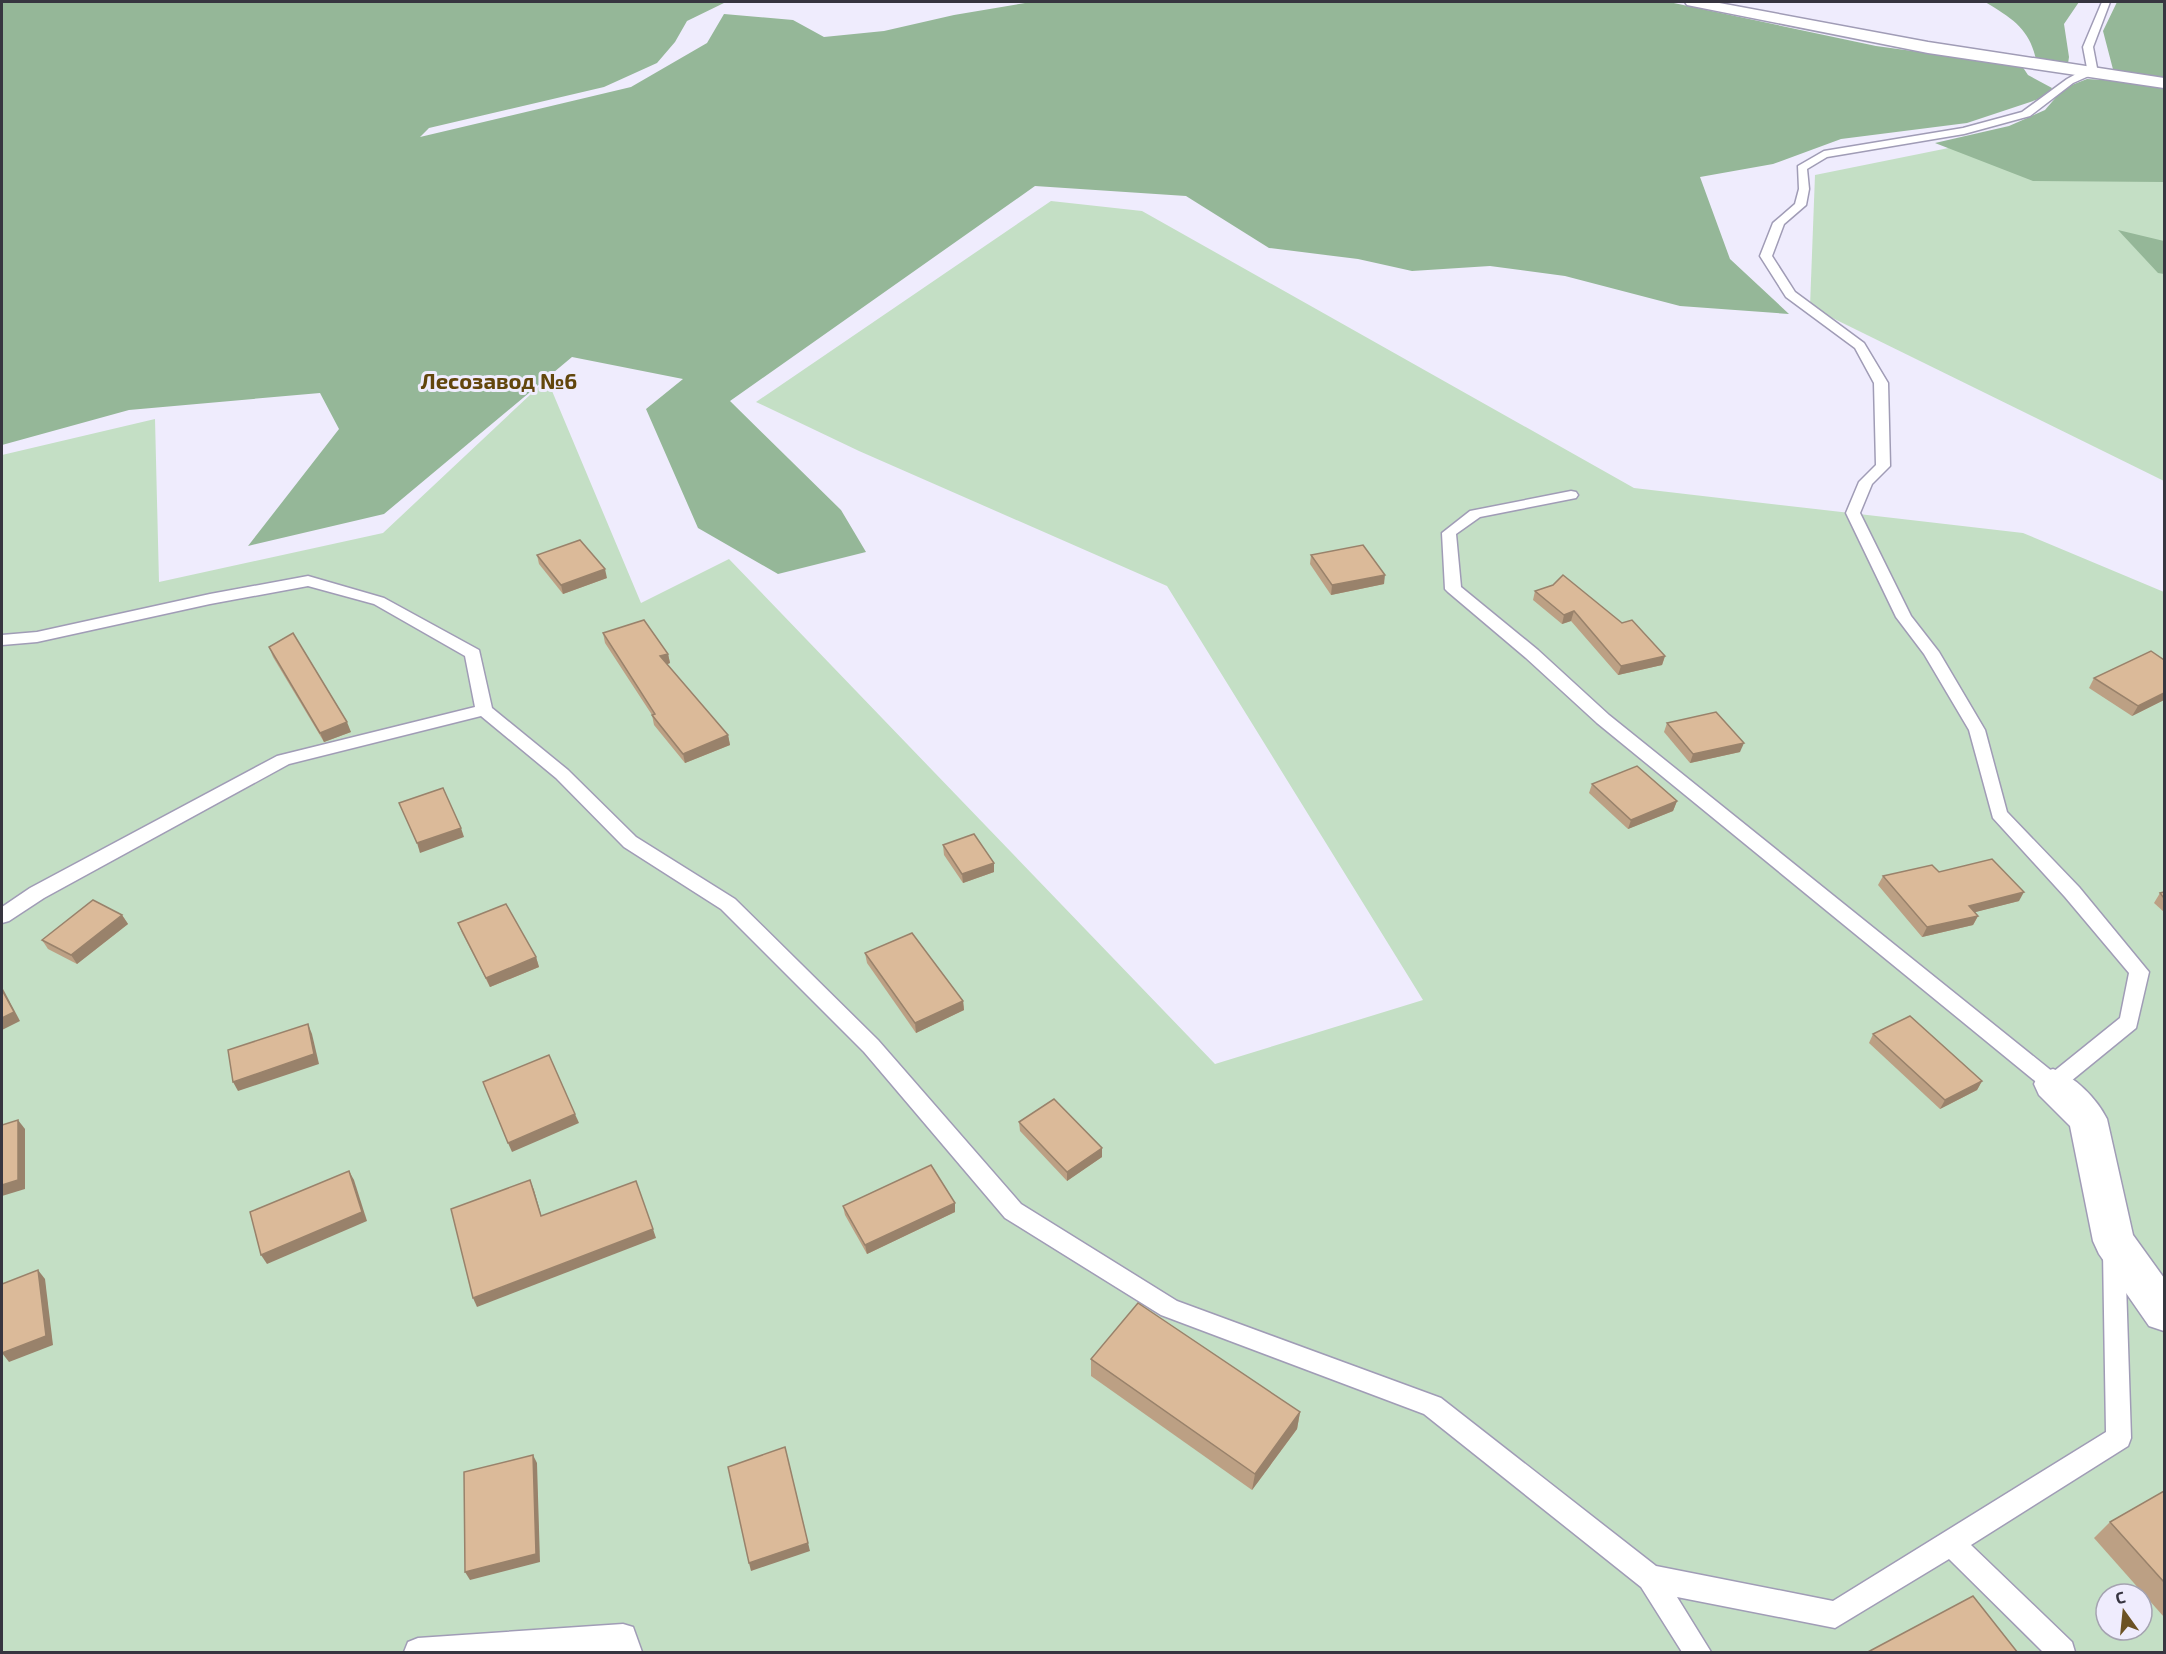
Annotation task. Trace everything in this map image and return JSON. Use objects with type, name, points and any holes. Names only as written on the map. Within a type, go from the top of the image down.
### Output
[{"type":"street","points":[[1693,2],[1844,33],[2088,73],[2164,83]]},
{"type":"street","points":[[2053,1084],[2088,1119],[2114,1241],[2164,1312]]},
{"type":"lane","points":[[1571,495],[1475,514],[1449,533],[1453,589],[1532,654],[1602,719],[2053,1084],[2129,1022],[2139,972],[2072,892],[1999,814],[1977,730],[1931,652],[1904,617],[1853,513],[1866,482],[1883,466],[1881,383],[1860,346],[1790,294],[1766,256],[1779,223],[1800,205],[1804,189],[1802,168],[1824,154],[1964,131],[2026,114],[2070,81],[2088,73],[2092,68],[2088,47],[2106,2]]},
{"type":"lane","points":[[2,640],[37,637],[210,599],[308,581],[379,601],[473,654],[484,710],[562,774],[630,842],[728,904],[871,1046],[1013,1211],[1169,1308],[1432,1406],[1650,1578],[1697,1653]]},
{"type":"lane","points":[[2,916],[37,894],[283,760],[484,710]]},
{"type":"lane","points":[[1650,1578],[1835,1615],[2119,1438],[2114,1241]]},
{"type":"lane","points":[[1951,1543],[2062,1653]]},
{"type":"lane","points":[[418,1653],[623,1637],[629,1653]]},
{"type":"green space","points":[[2,2],[726,2],[687,21],[675,42],[657,63],[604,87],[429,128],[420,137],[631,87],[707,43],[724,14],[793,20],[824,37],[884,31],[954,15],[1031,2],[1669,2],[1876,46],[2022,66],[2028,75],[2052,88],[2042,98],[1967,123],[1841,139],[1773,164],[1700,177],[1730,259],[1789,314],[1680,306],[1565,276],[1490,266],[1412,271],[1358,259],[1269,248],[1186,196],[1035,186],[730,401],[841,510],[866,552],[778,574],[698,528],[646,409],[683,379],[572,357],[384,514],[248,546],[339,429],[320,393],[129,410],[2,445]]},
{"type":"green space","points":[[1985,2],[2079,2],[2064,24],[2069,57],[2067,70],[2038,71],[2032,46],[2022,29],[2006,15]]},
{"type":"green space","points":[[2117,2],[2164,2],[2164,86],[2155,85],[2164,87],[2164,182],[2033,181],[1935,143],[2009,126],[2045,110],[2064,88],[2087,79],[2137,82],[2115,77],[2103,31]]},
{"type":"green space","points":[[2008,136],[2164,181],[2164,481],[1810,307],[1815,175]]},
{"type":"green space","points":[[1051,201],[1142,211],[1634,488],[2023,533],[2164,592],[2164,1652],[2,1652],[2,455],[155,419],[159,582],[383,533],[547,379],[641,603],[729,559],[1215,1064],[1423,1000],[1167,586],[859,451],[756,402]]},
{"type":"green space","points":[[2118,230],[2164,241],[2164,274],[2158,273]]},
{"type":"building","points":[[580,540],[605,569],[561,585],[537,555]]},
{"type":"building","points":[[1363,545],[1385,575],[1332,585],[1311,555]]},
{"type":"building","points":[[1563,575],[1622,623],[1632,620],[1665,656],[1621,666],[1574,611],[1564,615],[1535,591],[1553,585]]},
{"type":"building","points":[[644,620],[668,654],[660,656],[728,735],[683,754],[652,715],[655,714],[603,633]]},
{"type":"building","points":[[293,633],[347,722],[320,733],[269,647]]},
{"type":"building","points":[[2151,651],[2164,660],[2164,693],[2138,706],[2094,678]]},
{"type":"building","points":[[1716,712],[1744,743],[1693,754],[1667,723]]},
{"type":"building","points":[[1637,766],[1677,801],[1631,820],[1592,784]]},
{"type":"building","points":[[443,788],[461,828],[417,843],[399,803]]},
{"type":"building","points":[[974,834],[994,863],[962,874],[943,845]]},
{"type":"building","points":[[1992,859],[2024,892],[1969,906],[1978,916],[1927,927],[1883,876],[1932,865],[1939,872]]},
{"type":"building","points":[[93,900],[122,915],[71,955],[42,940]]},
{"type":"building","points":[[506,904],[536,957],[486,978],[458,923]]},
{"type":"building","points":[[912,933],[963,1001],[915,1023],[865,953]]},
{"type":"building","points":[[2,990],[14,1012],[2,1018]]},
{"type":"building","points":[[1910,1016],[1982,1081],[1945,1100],[1873,1034]]},
{"type":"building","points":[[308,1024],[314,1054],[233,1082],[228,1050]]},
{"type":"building","points":[[549,1055],[575,1114],[508,1143],[483,1082]]},
{"type":"building","points":[[1054,1099],[1102,1148],[1067,1172],[1019,1122]]},
{"type":"building","points":[[18,1120],[18,1180],[2,1185],[2,1125]]},
{"type":"building","points":[[931,1165],[955,1203],[865,1245],[843,1206]]},
{"type":"building","points":[[349,1171],[362,1212],[261,1255],[250,1212]]},
{"type":"building","points":[[530,1180],[541,1216],[636,1181],[653,1229],[473,1298],[451,1209]]},
{"type":"building","points":[[38,1270],[46,1336],[2,1353],[2,1284]]},
{"type":"building","points":[[1138,1303],[1300,1412],[1255,1474],[1091,1359]]},
{"type":"building","points":[[785,1447],[808,1543],[749,1563],[728,1467]]},
{"type":"building","points":[[533,1455],[536,1554],[465,1572],[464,1472]]},
{"type":"building","points":[[2164,1491],[2164,1582],[2110,1522]]},
{"type":"building","points":[[1973,1596],[2018,1653],[1866,1653]]},
{"type":"district","name":"Лесозавод №6","points":[[499,381]]}]
